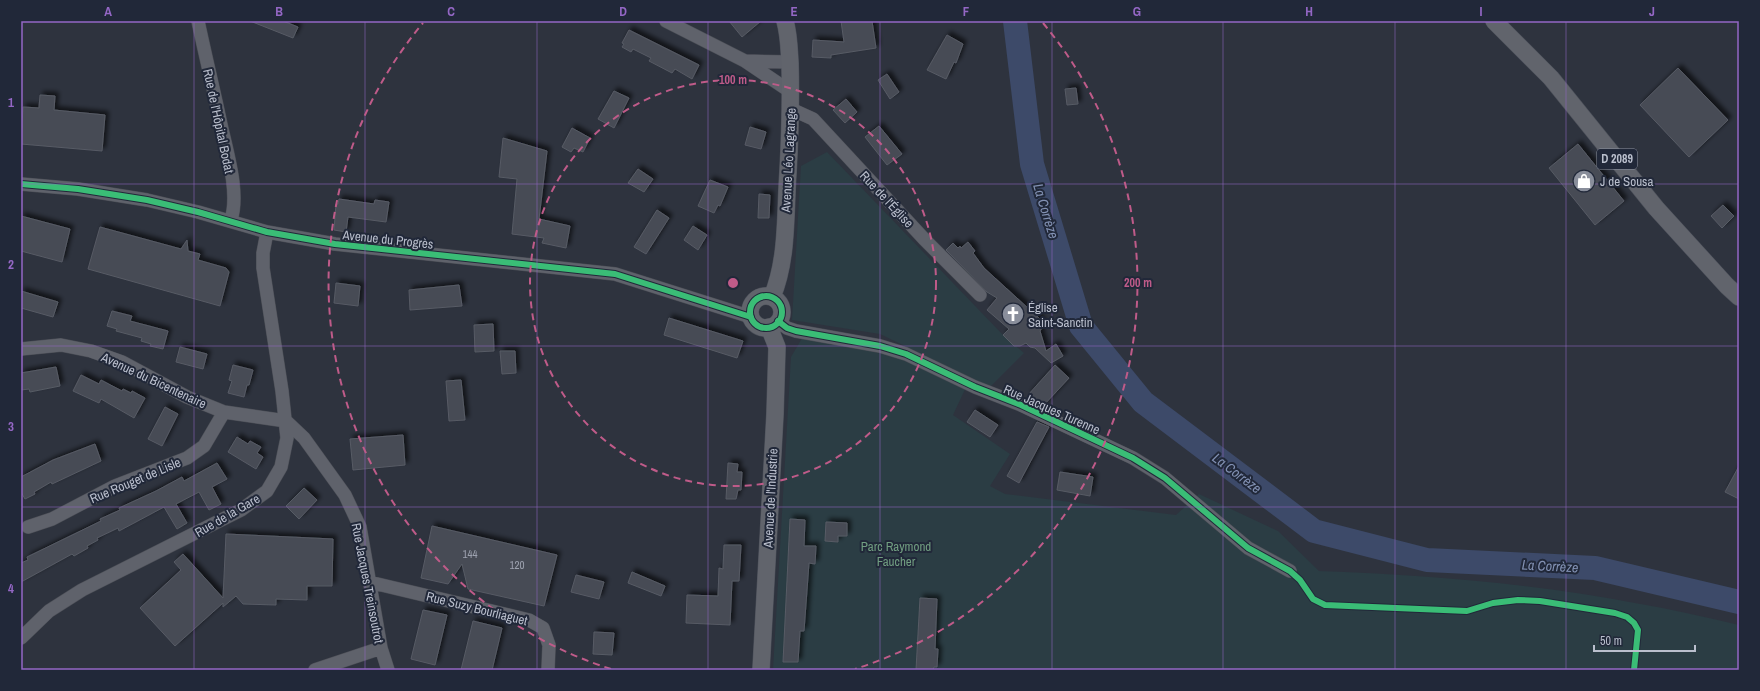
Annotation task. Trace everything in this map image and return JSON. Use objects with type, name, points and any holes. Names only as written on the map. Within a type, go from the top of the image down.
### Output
[{"type":"main road","name":"Avenue Léo Lagrange","points":[[772,297],[778,282],[784,248],[791,100],[790,36],[785,21]]},
{"type":"main road","name":"D 2089","points":[[1494,21],[1551,78],[1656,208],[1727,286],[1739,297]]},
{"type":"main road","points":[[762,296],[772,297],[779,303],[781,308],[781,317],[774,324],[760,327],[750,317],[753,302],[762,296]]},
{"type":"main road","name":"Avenue de l'Industrie","points":[[761,670],[775,414],[776,347],[774,324]]},
{"type":"street","name":"Rue de l'Hôpital Bodat","points":[[198,21],[229,164],[234,200],[234,209],[231,220]]},
{"type":"street","name":"Rue de l'Église","points":[[666,21],[745,61],[813,119],[925,240],[980,294]]},
{"type":"street","points":[[745,61],[790,62]]},
{"type":"street","name":"Avenue du Progrès","points":[[21,184],[78,189],[147,200],[231,220],[267,232],[335,244],[615,274],[750,317]]},
{"type":"street","name":"Rue de la Gare","points":[[21,638],[49,611],[82,590],[241,510],[267,491],[281,467],[287,438],[286,422],[263,268],[263,253],[267,232]]},
{"type":"street","name":"Rue Jacques Turenne","points":[[774,324],[796,331],[880,346],[906,354],[975,387],[1022,405],[1133,458],[1165,478],[1248,548],[1290,571]]},
{"type":"street","name":"Avenue du Bicentenaire","points":[[21,349],[61,345],[91,351],[122,362],[187,397],[224,412],[286,422]]},
{"type":"street","name":"Rue Rouget de Lisle","points":[[28,526],[52,519],[115,486],[187,458],[204,446],[224,412]]},
{"type":"street","name":"Rue Jacques Treinsoutrot","points":[[286,422],[304,438],[345,495],[360,527],[381,648],[388,670]]},
{"type":"street","name":"Rue Suzy Bourliaguet","points":[[369,582],[529,620],[542,628],[548,645],[548,670]]},
{"type":"street","points":[[315,670],[381,648]]},
{"type":"green space","points":[[827,152],[1003,335],[1024,353],[990,387],[880,334],[792,320],[801,166]]},
{"type":"green space","name":"Parc Raymond Faucher","points":[[805,333],[880,346],[968,383],[953,415],[1010,454],[990,486],[1005,494],[1176,515],[1199,494],[1278,531],[1319,571],[1478,581],[1557,590],[1661,608],[1739,625],[1739,670],[773,670],[791,357]]},
{"type":"building","points":[[250,21],[283,21],[298,27],[293,38]]},
{"type":"building","points":[[729,21],[761,21],[742,37]]},
{"type":"building","points":[[841,21],[872,21],[876,48],[831,55],[831,58],[812,57],[813,40],[844,42]]},
{"type":"building","points":[[629,30],[699,65],[692,79],[675,69],[672,73],[649,61],[651,58],[633,49],[631,52],[622,47],[624,44],[622,43]]},
{"type":"building","points":[[947,35],[963,44],[956,63],[954,62],[946,79],[927,70]]},
{"type":"building","points":[[1678,68],[1728,120],[1689,157],[1640,105]]},
{"type":"building","points":[[887,74],[899,92],[890,99],[878,80]]},
{"type":"building","points":[[1076,88],[1078,104],[1067,105],[1065,89]]},
{"type":"building","points":[[614,91],[629,98],[614,128],[598,119]]},
{"type":"building","points":[[40,95],[55,96],[54,110],[105,115],[102,151],[21,144],[23,107],[39,108]]},
{"type":"building","points":[[846,99],[857,112],[845,123],[833,110]]},
{"type":"building","points":[[879,126],[902,154],[887,165],[865,137]]},
{"type":"building","points":[[750,127],[766,132],[761,149],[745,145]]},
{"type":"building","points":[[572,128],[590,138],[583,152],[574,148],[571,152],[562,147]]},
{"type":"building","points":[[503,138],[547,151],[539,219],[570,226],[566,248],[542,243],[544,238],[512,234],[517,179],[499,177]]},
{"type":"building","points":[[1578,144],[1624,201],[1595,225],[1549,168]]},
{"type":"building","points":[[638,169],[653,179],[644,192],[628,183]]},
{"type":"building","points":[[710,180],[728,187],[720,206],[718,205],[714,213],[698,206]]},
{"type":"building","points":[[759,194],[770,195],[769,218],[758,218]]},
{"type":"building","points":[[339,199],[374,204],[375,200],[389,202],[386,222],[348,217],[346,232],[334,230],[336,204],[338,204]]},
{"type":"building","points":[[1723,205],[1734,216],[1722,228],[1711,216]]},
{"type":"building","points":[[657,210],[669,218],[646,254],[634,247]]},
{"type":"building","points":[[21,216],[70,229],[62,262],[21,251]]},
{"type":"building","points":[[693,226],[707,235],[698,250],[684,240]]},
{"type":"building","points":[[100,227],[181,249],[187,240],[188,251],[200,254],[198,260],[226,268],[229,272],[220,306],[88,269]]},
{"type":"building","points":[[968,242],[975,251],[973,253],[984,268],[1040,319],[1043,326],[1040,331],[1046,351],[1056,344],[1063,356],[1051,363],[1035,348],[1030,347],[1026,343],[1020,346],[1014,346],[1003,335],[1009,329],[987,310],[997,298],[987,292],[946,250],[953,243],[958,248],[960,246],[961,248]]},
{"type":"building","points":[[336,283],[360,286],[358,306],[334,303]]},
{"type":"building","points":[[459,285],[462,306],[410,310],[409,290]]},
{"type":"building","points":[[21,291],[58,302],[53,317],[21,308]]},
{"type":"building","points":[[112,311],[132,316],[130,321],[168,331],[163,349],[150,346],[151,344],[141,341],[142,338],[116,331],[117,329],[107,326]]},
{"type":"building","points":[[669,318],[743,341],[737,358],[664,335]]},
{"type":"building","points":[[493,324],[494,351],[475,352],[474,325]]},
{"type":"building","points":[[180,347],[207,354],[203,369],[176,362]]},
{"type":"building","points":[[500,351],[515,351],[516,373],[502,374]]},
{"type":"building","points":[[233,365],[253,370],[244,397],[228,393],[232,381],[229,380]]},
{"type":"building","points":[[1055,365],[1069,378],[1043,406],[1028,395]]},
{"type":"building","points":[[56,367],[60,386],[30,392],[29,389],[21,390],[21,373]]},
{"type":"building","points":[[81,375],[99,384],[101,380],[122,391],[123,389],[131,393],[132,391],[145,398],[134,418],[101,399],[99,403],[73,391]]},
{"type":"building","points":[[461,380],[465,420],[449,421],[446,381]]},
{"type":"building","points":[[165,407],[178,414],[162,446],[148,439]]},
{"type":"building","points":[[975,410],[998,425],[990,437],[967,422]]},
{"type":"building","points":[[1037,422],[1049,427],[1019,483],[1007,476]]},
{"type":"building","points":[[403,435],[405,465],[353,470],[350,439]]},
{"type":"building","points":[[237,437],[248,444],[250,441],[261,447],[257,453],[263,457],[256,469],[228,452]]},
{"type":"building","points":[[95,444],[101,461],[52,484],[51,482],[34,492],[35,494],[25,499],[21,492],[21,477],[53,460]]},
{"type":"building","points":[[217,463],[227,479],[212,487],[221,504],[209,510],[199,492],[176,504],[187,523],[177,529],[164,507],[119,531],[118,528],[97,538],[98,540],[87,546],[88,548],[74,556],[72,554],[21,582],[21,563],[28,560],[27,557],[101,521],[100,519],[120,510],[119,508],[182,477],[184,481]]},
{"type":"building","points":[[728,463],[738,464],[737,472],[742,472],[741,490],[738,490],[736,499],[726,499]]},
{"type":"building","points":[[1739,466],[1739,499],[1725,492]]},
{"type":"building","points":[[1060,472],[1093,477],[1090,496],[1057,490]]},
{"type":"building","points":[[304,488],[317,500],[299,519],[286,506]]},
{"type":"building","points":[[790,519],[805,520],[804,546],[816,546],[815,564],[809,563],[804,631],[800,631],[798,662],[783,662]]},
{"type":"building","points":[[826,522],[847,523],[847,536],[838,536],[838,542],[825,541]]},
{"type":"building","points":[[432,526],[557,555],[544,606],[468,589],[462,564],[448,584],[421,578]]},
{"type":"building","points":[[226,534],[333,539],[332,586],[307,586],[307,600],[276,599],[276,605],[243,604],[236,596],[223,607],[223,603],[175,646],[140,608],[181,570],[174,562],[183,554],[223,598]]},
{"type":"building","points":[[724,545],[741,545],[739,581],[732,581],[730,625],[686,623],[687,595],[718,596],[719,568],[723,569]]},
{"type":"building","points":[[632,572],[665,586],[661,596],[628,583]]},
{"type":"building","points":[[576,575],[604,582],[599,599],[571,592]]},
{"type":"building","points":[[920,598],[937,599],[935,649],[938,649],[937,667],[934,667],[933,670],[916,670]]},
{"type":"building","points":[[423,610],[447,615],[435,665],[411,659]]},
{"type":"building","points":[[473,621],[502,628],[492,670],[461,670]]},
{"type":"building","points":[[594,632],[614,633],[612,655],[593,654]]},
{"type":"waterway","name":"La Corrèze","points":[[1015,21],[1032,164],[1081,326],[1143,402],[1314,531],[1427,560],[1595,568],[1739,602]]},
{"type":"cycle path","points":[[21,184],[78,189],[147,200],[198,212],[267,232],[335,244],[615,274],[751,317]]},
{"type":"cycle path","points":[[766,296],[775,299],[779,303],[782,312],[779,321],[775,325],[766,328],[757,325],[753,321],[750,312],[753,303],[757,299],[766,296]]},
{"type":"cycle path","points":[[778,321],[787,328],[796,331],[880,346],[906,354],[975,387],[1021,405],[1133,458],[1165,478],[1248,548],[1290,571],[1300,580],[1313,599],[1325,605],[1467,611],[1493,603],[1518,600],[1540,601],[1615,613],[1627,617],[1634,623],[1638,630],[1634,670]]},
{"type":"place","name":"J de Sousa","points":[[1584,181]]},
{"type":"place","name":"Église Saint-Sanctin","points":[[1013,314]]}]
